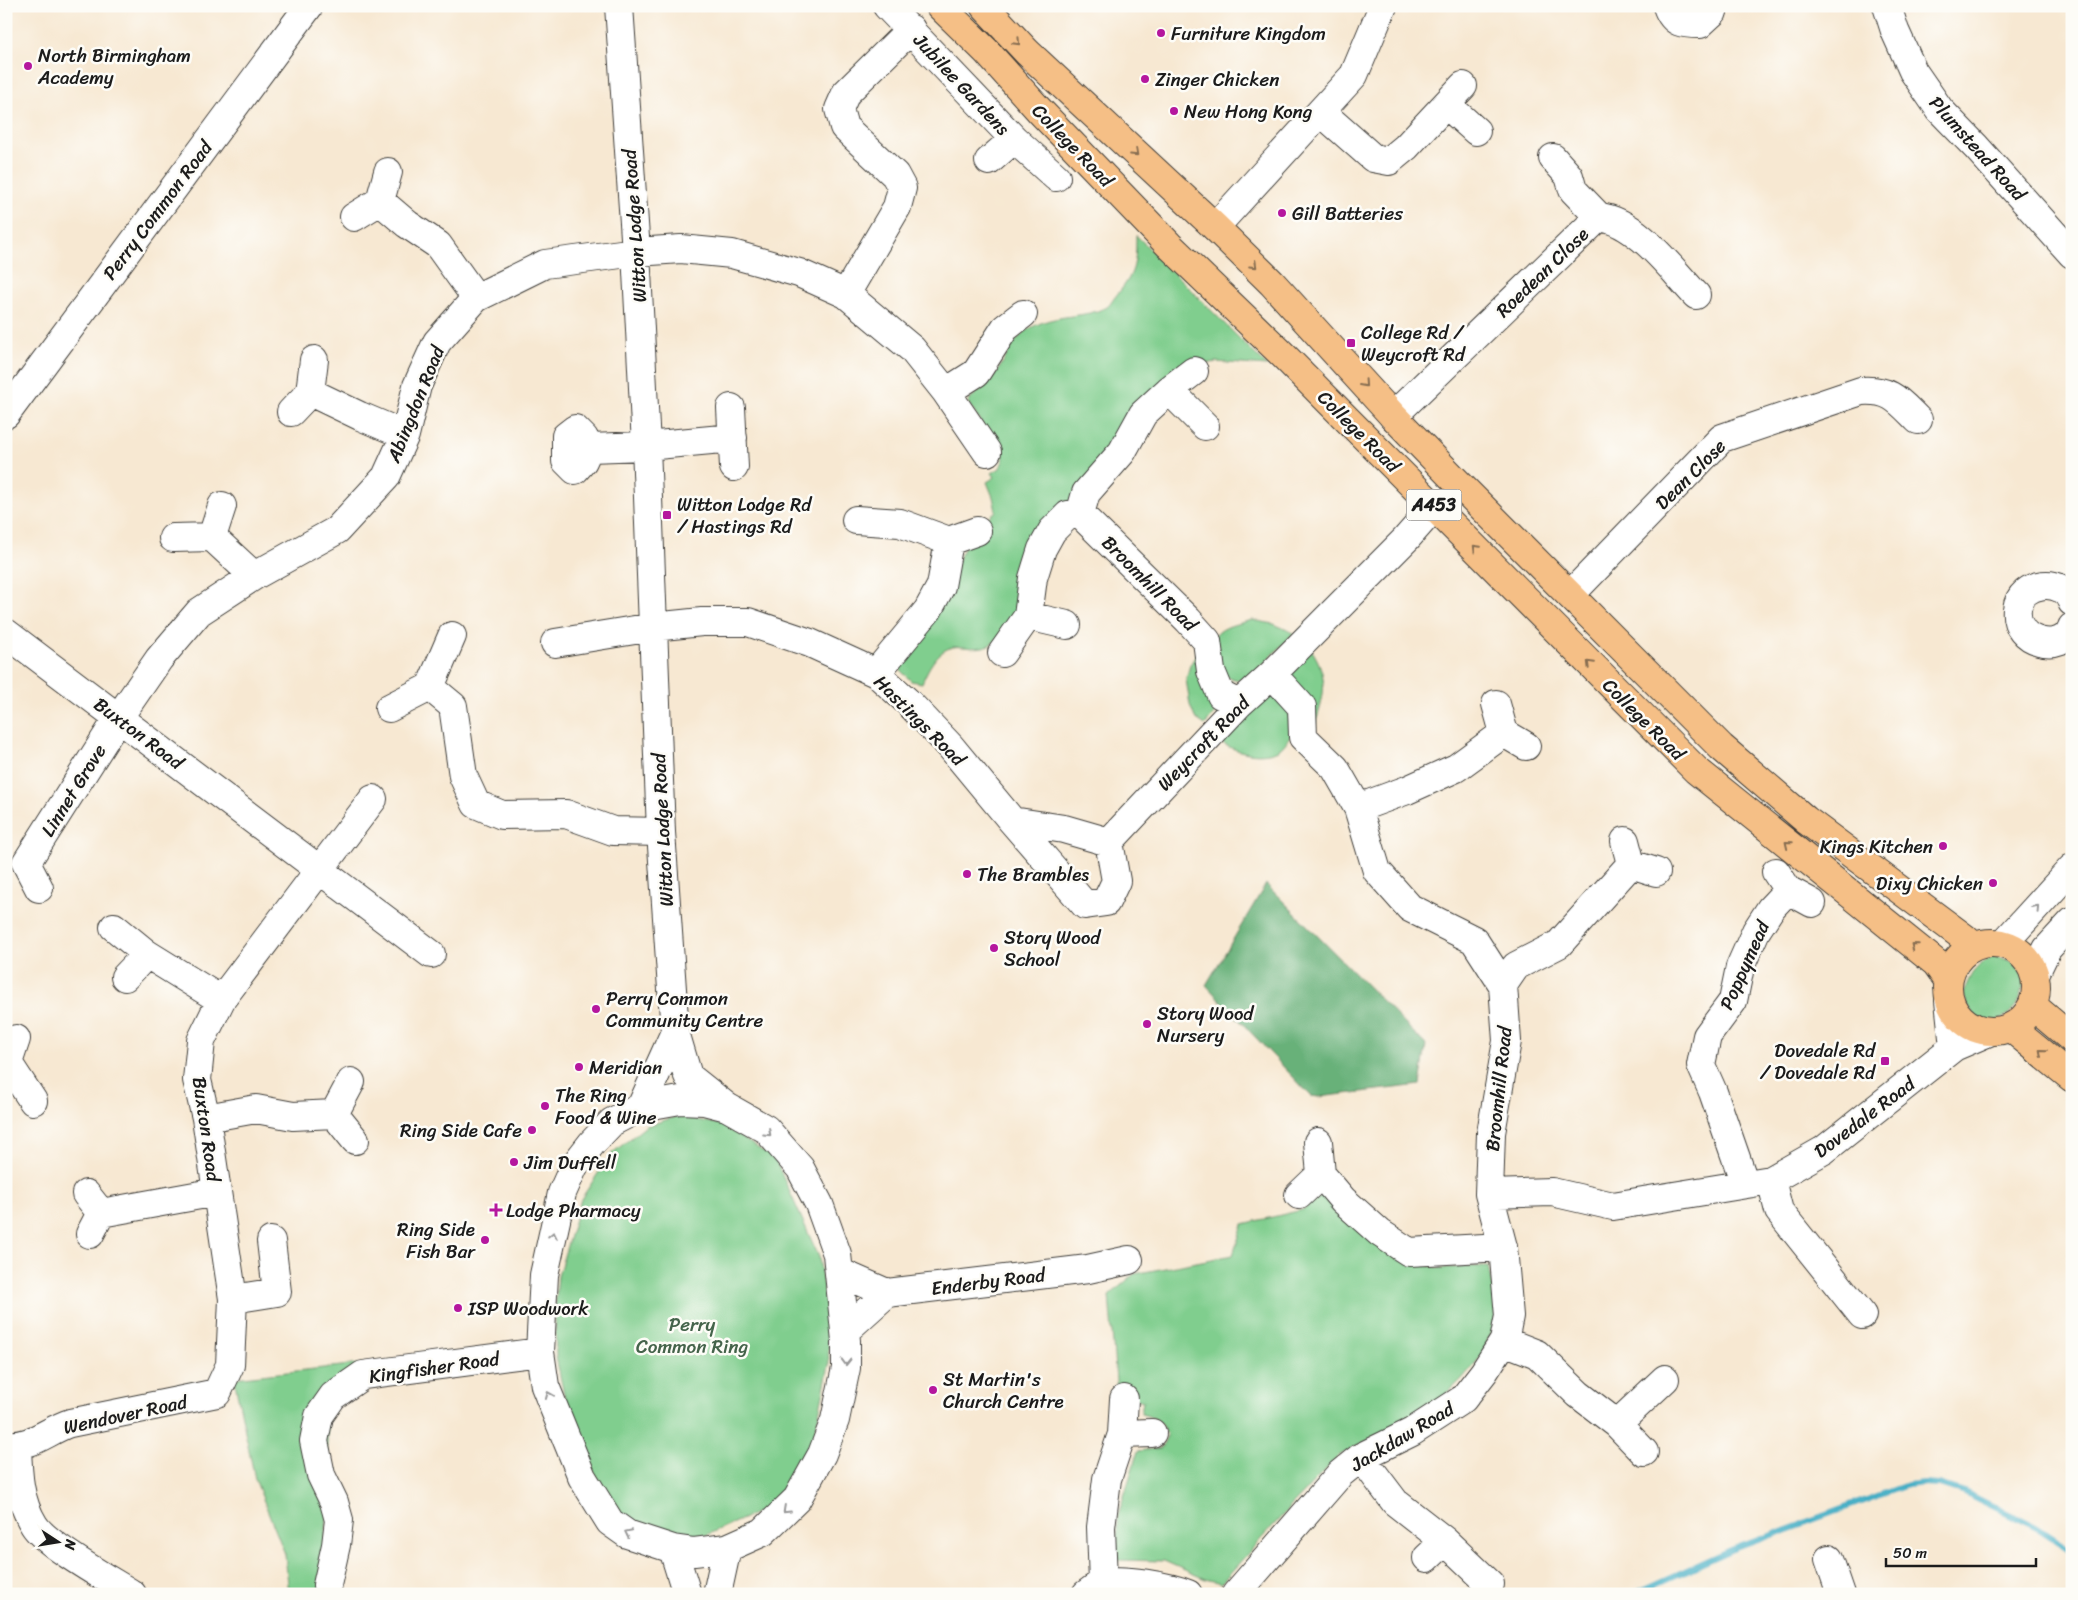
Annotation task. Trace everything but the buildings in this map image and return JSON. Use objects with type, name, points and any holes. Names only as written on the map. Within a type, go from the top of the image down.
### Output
[{"type":"main road","name":"College Road","points":[[940,6],[986,51],[1039,110],[1169,244],[1282,354],[1696,770],[1936,963],[1949,991]]},
{"type":"main road","name":"College Road","points":[[984,6],[1027,52],[1215,227],[1272,283],[1394,416],[1721,747],[1806,820],[1894,888],[1966,939],[1969,949]]},
{"type":"main road","points":[[2000,1030],[2025,1018],[2033,1006],[2037,985],[2035,974],[2025,956],[2018,950],[1992,942],[1969,949],[1952,969],[1949,991],[1955,1012],[1964,1023],[1974,1028],[2000,1030],[2072,1078]]},
{"type":"main road","points":[[2033,1006],[2072,1039]]},
{"type":"street","name":"Perry Common Road","points":[[6,414],[309,6]]},
{"type":"street","name":"Witton Lodge Road","points":[[619,6],[636,252],[646,446],[661,832],[674,1032],[688,1076],[727,1107],[766,1129],[800,1168],[820,1204],[837,1254],[845,1331],[846,1368],[836,1420],[818,1462],[798,1500],[764,1532],[727,1548],[694,1552],[674,1549],[627,1534],[610,1522],[582,1477],[545,1386],[540,1352],[544,1275],[562,1193],[574,1166],[612,1122],[641,1107],[680,1100],[704,1101],[727,1107]]},
{"type":"street","name":"Jubilee Gardens","points":[[887,6],[1014,139],[1056,177]]},
{"type":"street","points":[[1215,227],[1354,75],[1384,6]]},
{"type":"street","points":[[1667,6],[1675,20],[1683,24],[1700,24],[1713,12],[1714,6]]},
{"type":"street","name":"Plumstead Road","points":[[1887,6],[1895,31],[1914,71],[1940,110],[1976,147],[2072,254]]},
{"type":"street","name":"Jubilee Gardens","points":[[846,294],[897,207],[902,188],[895,176],[844,127],[839,109],[846,93],[910,29]]},
{"type":"street","points":[[1321,112],[1373,158],[1389,161],[1406,147],[1455,95],[1476,131]]},
{"type":"street","name":"Jubilee Gardens","points":[[989,162],[1014,139]]},
{"type":"street","points":[[1554,158],[1568,176],[1573,190],[1599,217]]},
{"type":"street","points":[[354,217],[380,201],[388,172]]},
{"type":"street","points":[[380,201],[407,224],[438,245],[476,298]]},
{"type":"street","name":"Roedean Close","points":[[1394,416],[1599,217],[1611,218],[1629,227],[1696,295]]},
{"type":"street","points":[[636,252],[680,249],[732,254],[798,273],[846,294],[912,349],[946,392],[987,452]]},
{"type":"street","name":"Abingdon Road","points":[[119,717],[159,659],[198,612],[254,576],[337,530],[386,476],[405,435],[418,386],[437,342],[476,298],[545,264],[636,252]]},
{"type":"street","points":[[946,392],[976,373],[1005,328],[1023,314]]},
{"type":"street","points":[[291,412],[310,392],[314,360]]},
{"type":"street","points":[[1002,653],[1028,616],[1033,578],[1042,549],[1052,531],[1068,516],[1080,514],[1086,493],[1122,452],[1143,414],[1169,390],[1194,371]]},
{"type":"street","points":[[1169,390],[1205,426]]},
{"type":"street","name":"Dean Close","points":[[1570,595],[1722,438],[1861,392],[1878,390],[1895,397],[1918,420]]},
{"type":"street","points":[[310,392],[405,435]]},
{"type":"street","points":[[731,408],[734,467]]},
{"type":"street","points":[[589,448],[646,446],[733,438]]},
{"type":"street","points":[[212,537],[222,506]]},
{"type":"street","name":"Weycroft Road","points":[[1109,842],[1239,704],[1272,674],[1406,539],[1434,506]]},
{"type":"street","name":"Broomhill Road","points":[[1080,514],[1207,641],[1211,671],[1221,695],[1239,704]]},
{"type":"street","points":[[856,520],[900,523],[949,541],[977,530]]},
{"type":"street","points":[[173,538],[212,537],[254,576]]},
{"type":"street","points":[[876,673],[928,610],[941,586],[949,541]]},
{"type":"street","points":[[2071,630],[2059,640],[2044,643],[2028,637],[2019,625],[2017,608],[2025,593],[2039,585],[2055,585],[2069,595],[2072,602]]},
{"type":"street","points":[[1028,616],[1067,625]]},
{"type":"street","name":"Hastings Road","points":[[653,627],[702,622],[748,622],[810,642],[876,673],[909,703],[950,746],[1012,821]]},
{"type":"street","points":[[555,642],[653,627]]},
{"type":"street","name":"Buxton Road","points":[[6,633],[320,869]]},
{"type":"street","points":[[390,708],[430,687],[452,636]]},
{"type":"street","name":"Broomhill Road","points":[[1272,674],[1302,707],[1303,737],[1335,768],[1358,808],[1377,871],[1410,908],[1474,940],[1503,985],[1507,1041],[1491,1133],[1488,1194]]},
{"type":"street","points":[[430,687],[453,706],[463,776],[476,804],[502,815],[566,814],[613,830],[661,832]]},
{"type":"street","points":[[1358,808],[1408,790],[1515,740],[1496,704]]},
{"type":"street","name":"Linnet Grove","points":[[39,888],[16,862],[119,717]]},
{"type":"street","name":"Buxton Road","points":[[217,1393],[230,1365],[233,1299],[206,1118],[197,1080],[201,1041],[221,1000],[372,799]]},
{"type":"street","points":[[1012,821],[1064,830],[1109,842],[1116,881],[1106,902],[1085,905],[1012,821]]},
{"type":"street","points":[[1503,985],[1516,966],[1559,944],[1637,859]]},
{"type":"street","points":[[2003,944],[2072,868]]},
{"type":"street","points":[[320,869],[431,954]]},
{"type":"street","name":"Poppymead","points":[[1812,903],[1782,881],[1771,908],[1756,931],[1740,967],[1732,1001],[1707,1036],[1701,1065],[1758,1182],[1862,1315]]},
{"type":"street","points":[[2035,974],[2047,949],[2072,922]]},
{"type":"street","points":[[114,927],[147,954],[221,1000]]},
{"type":"street","points":[[125,977],[147,954]]},
{"type":"street","points":[[1949,991],[1954,1047]]},
{"type":"street","name":"Dovedale Road","points":[[1758,1182],[1824,1150],[1954,1047],[2000,1030]]},
{"type":"street","name":"Witton Lodge Road","points":[[641,1107],[674,1032]]},
{"type":"street","points":[[10,1055],[33,1101]]},
{"type":"street","points":[[334,1114],[351,1082]]},
{"type":"street","points":[[206,1118],[256,1109],[293,1116],[334,1114]]},
{"type":"street","points":[[334,1114],[356,1140]]},
{"type":"street","points":[[1318,1142],[1320,1174],[1343,1200],[1380,1233],[1409,1252],[1503,1247]]},
{"type":"street","points":[[1299,1195],[1320,1174]]},
{"type":"street","points":[[1488,1194],[1552,1192],[1613,1206],[1758,1182]]},
{"type":"street","points":[[93,1214],[217,1192]]},
{"type":"street","name":"Jackdaw Road","points":[[1236,1594],[1340,1474],[1361,1457],[1412,1432],[1463,1399],[1484,1372],[1504,1341],[1510,1316],[1503,1247],[1488,1194]]},
{"type":"street","points":[[233,1299],[277,1292],[271,1241]]},
{"type":"street","name":"Enderby Road","points":[[887,1293],[1089,1280],[1129,1260]]},
{"type":"street","points":[[839,1272],[887,1293],[845,1331]]},
{"type":"street","points":[[1504,1341],[1537,1354],[1578,1394],[1617,1424],[1644,1452]]},
{"type":"street","name":"Kingfisher Road","points":[[328,1594],[326,1585],[336,1545],[339,1520],[334,1502],[321,1475],[314,1441],[319,1416],[333,1396],[363,1375],[540,1352]]},
{"type":"street","points":[[1617,1424],[1665,1379]]},
{"type":"street","name":"Wendover Road","points":[[12,1446],[40,1439],[58,1427],[70,1423],[217,1393]]},
{"type":"street","points":[[1124,1399],[1122,1434],[1107,1479],[1095,1588],[1134,1582],[1173,1588],[1188,1594]]},
{"type":"street","points":[[1122,1434],[1152,1433]]},
{"type":"street","points":[[12,1446],[18,1483],[34,1526],[79,1561],[132,1594]]},
{"type":"street","points":[[1361,1457],[1395,1502],[1436,1550],[1490,1584]]},
{"type":"street","points":[[716,1594],[727,1548]]},
{"type":"street","points":[[674,1549],[687,1594]]},
{"type":"street","points":[[1829,1559],[1841,1594]]},
{"type":"green space","points":[[1136,235],[1267,366],[1216,362],[1183,368],[1139,404],[1021,601],[1010,625],[1003,635],[986,646],[975,648],[955,647],[942,652],[932,663],[922,683],[911,681],[901,671],[900,665],[909,655],[907,649],[965,547],[980,525],[996,511],[987,482],[995,477],[992,473],[1000,468],[1004,458],[968,403],[992,379],[1017,340],[1031,328],[1048,320],[1090,313],[1109,305],[1127,282],[1133,269],[1136,254]]},
{"type":"green space","points":[[1252,620],[1274,624],[1294,633],[1249,679],[1237,680],[1230,678],[1220,672],[1215,636],[1227,627]]},
{"type":"green space","points":[[1308,645],[1320,665],[1324,683],[1322,703],[1315,724],[1292,678],[1291,667]]},
{"type":"green space","points":[[1200,648],[1216,702],[1215,713],[1205,725],[1195,718],[1190,705],[1186,679],[1190,665]]},
{"type":"green space","points":[[1271,695],[1282,698],[1289,706],[1291,735],[1280,749],[1270,753],[1253,754],[1228,747],[1214,738],[1261,696]]},
{"type":"green space","points":[[1266,884],[1426,1045],[1420,1085],[1319,1097],[1311,1096],[1206,985]]},
{"type":"green space","points":[[1993,957],[2012,962],[2022,973],[2023,987],[2019,1001],[2010,1013],[1998,1020],[1985,1021],[1972,1012],[1963,994],[1974,972],[1981,964]]},
{"type":"green space","name":"Perry Common Ring","points":[[678,1116],[722,1125],[775,1159],[819,1257],[827,1313],[829,1365],[812,1447],[795,1478],[765,1509],[695,1540],[668,1539],[622,1516],[595,1474],[565,1399],[556,1357],[555,1310],[558,1276],[581,1199],[611,1154],[646,1126]]},
{"type":"green space","points":[[1325,1193],[1399,1260],[1440,1268],[1488,1266],[1497,1311],[1483,1354],[1461,1380],[1435,1405],[1340,1455],[1221,1583],[1205,1579],[1164,1561],[1117,1560],[1117,1519],[1138,1451],[1161,1448],[1167,1436],[1158,1421],[1141,1414],[1143,1401],[1117,1393],[1109,1296],[1134,1274],[1233,1255],[1243,1224],[1302,1210]]},
{"type":"green space","points":[[359,1364],[327,1391],[328,1509],[320,1594],[289,1594],[285,1554],[255,1479],[234,1378]]},
{"type":"waterway","points":[[1634,1594],[1731,1550],[1907,1485],[1924,1483],[1939,1484],[1964,1492],[2035,1527],[2072,1551]]},
{"type":"place","name":"Furniture Kingdom","points":[[1161,33]]},
{"type":"place","name":"North Birmingham Academy","points":[[28,66]]},
{"type":"place","name":"Zinger Chicken","points":[[1145,79]]},
{"type":"place","name":"New Hong Kong","points":[[1174,111]]},
{"type":"place","name":"Gill Batteries","points":[[1282,213]]},
{"type":"place","name":"College Rd / Weycroft Rd","points":[[1351,343]]},
{"type":"place","name":"Witton Lodge Rd / Hastings Rd","points":[[667,515]]},
{"type":"place","name":"Kings Kitchen","points":[[1943,846]]},
{"type":"place","name":"The Brambles","points":[[967,874]]},
{"type":"place","name":"Dixy Chicken","points":[[1993,883]]},
{"type":"place","name":"Story Wood School","points":[[994,948]]},
{"type":"place","name":"Perry Common Community Centre","points":[[596,1009]]},
{"type":"place","name":"Story Wood Nursery","points":[[1147,1024]]},
{"type":"place","name":"Dovedale Rd / Dovedale Rd","points":[[1885,1061]]},
{"type":"place","name":"Meridian","points":[[579,1067]]},
{"type":"place","name":"The Ring Food & Wine","points":[[545,1106]]},
{"type":"place","name":"Ring Side Cafe","points":[[532,1130]]},
{"type":"place","name":"Jim Duffell","points":[[514,1162]]},
{"type":"place","name":"Lodge Pharmacy","points":[[496,1210]]},
{"type":"place","name":"Ring Side Fish Bar","points":[[485,1240]]},
{"type":"place","name":"ISP Woodwork","points":[[458,1308]]},
{"type":"place","name":"St Martin's Church Centre","points":[[933,1390]]}]
